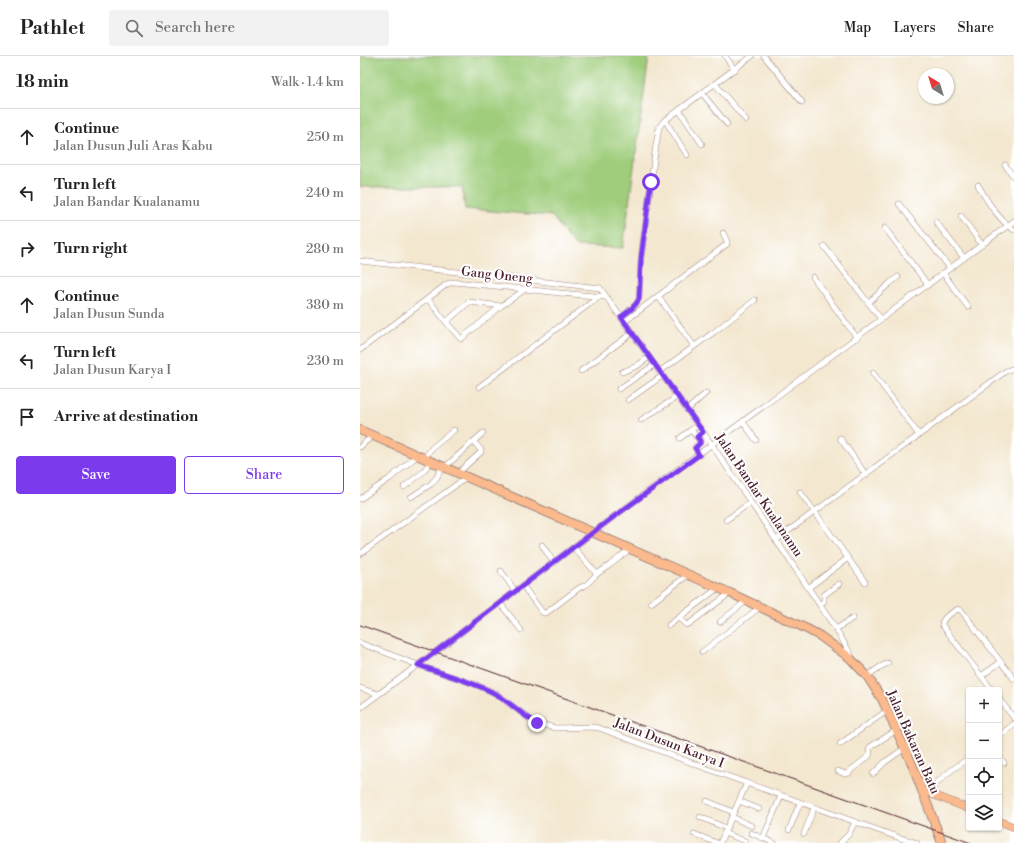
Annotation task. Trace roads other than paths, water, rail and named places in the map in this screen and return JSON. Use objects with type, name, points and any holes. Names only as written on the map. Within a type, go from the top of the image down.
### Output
[{"type":"highway","name":"Jalan Bakaran Batu","points":[[360,430],[689,574],[820,636],[850,658],[867,676],[882,699],[926,793],[942,843]]},
{"type":"main road","points":[[926,793],[966,808]]},
{"type":"main road","points":[[1002,822],[1014,827]]},
{"type":"street","points":[[725,56],[735,70]]},
{"type":"street","points":[[633,311],[639,299],[641,258],[659,127],[665,120],[716,84],[752,56]]},
{"type":"street","points":[[764,56],[802,102]]},
{"type":"street","points":[[716,84],[746,120]]},
{"type":"street","points":[[702,93],[727,124]]},
{"type":"street","points":[[679,110],[702,144]]},
{"type":"street","points":[[665,120],[687,155]]},
{"type":"street","points":[[1005,165],[1014,177]]},
{"type":"street","points":[[978,185],[993,208],[1008,226],[1014,230]]},
{"type":"street","points":[[899,204],[950,268]]},
{"type":"street","points":[[961,216],[982,245]]},
{"type":"street","points":[[360,708],[1014,221]]},
{"type":"street","points":[[936,222],[964,258]]},
{"type":"street","points":[[885,228],[928,284]]},
{"type":"street","points":[[622,320],[633,311],[658,296],[727,244],[723,233]]},
{"type":"street","points":[[824,246],[881,320]]},
{"type":"street","name":"Jalan Bandar Kualanamu","points":[[360,261],[600,288],[703,432],[836,628],[850,652],[850,658]]},
{"type":"street","points":[[943,273],[968,307]]},
{"type":"street","points":[[813,277],[857,338]]},
{"type":"street","points":[[868,302],[898,277]]},
{"type":"street","name":"Gang Oneng","points":[[360,350],[447,284],[454,282],[606,297]]},
{"type":"street","points":[[428,299],[461,339],[524,289]]},
{"type":"street","points":[[479,387],[573,317],[598,296]]},
{"type":"street","points":[[658,296],[694,346]]},
{"type":"street","points":[[628,400],[694,346],[755,300]]},
{"type":"street","points":[[446,322],[469,302],[501,306]]},
{"type":"street","points":[[581,371],[632,333]]},
{"type":"street","points":[[622,372],[638,366],[649,357]]},
{"type":"street","points":[[619,389],[654,365]]},
{"type":"street","points":[[776,540],[1006,371],[1014,368]]},
{"type":"street","points":[[873,373],[919,435]]},
{"type":"street","points":[[687,410],[706,393]]},
{"type":"street","points":[[642,420],[677,397]]},
{"type":"street","points":[[743,422],[756,440]]},
{"type":"street","points":[[680,438],[698,425]]},
{"type":"street","points":[[360,499],[389,478],[424,458],[432,448],[454,430]]},
{"type":"street","points":[[691,430],[700,441],[695,448],[699,455]]},
{"type":"street","points":[[697,437],[703,432]]},
{"type":"street","points":[[411,497],[431,484],[444,466],[483,433]]},
{"type":"street","points":[[360,447],[373,435]]},
{"type":"street","points":[[840,438],[866,474]]},
{"type":"street","points":[[458,473],[481,452],[474,442]]},
{"type":"street","points":[[404,487],[423,472],[424,458]]},
{"type":"street","points":[[360,554],[467,476]]},
{"type":"street","points":[[800,492],[865,582]]},
{"type":"street","points":[[726,520],[750,503]]},
{"type":"street","points":[[542,545],[554,563]]},
{"type":"street","points":[[574,548],[597,574]]},
{"type":"street","points":[[522,586],[544,613],[579,588],[586,585],[597,574],[630,549]]},
{"type":"street","points":[[808,588],[848,558]]},
{"type":"street","points":[[501,571],[515,592]]},
{"type":"street","points":[[651,603],[689,574]]},
{"type":"street","points":[[820,605],[824,601],[824,595],[839,584]]},
{"type":"street","points":[[669,625],[718,588]]},
{"type":"street","points":[[679,618],[686,625],[730,593]]},
{"type":"street","points":[[720,622],[746,601]]},
{"type":"street","points":[[500,603],[520,630]]},
{"type":"street","points":[[702,652],[760,608]]},
{"type":"street","points":[[990,687],[942,625],[942,621],[950,613],[958,609],[961,610],[1000,662],[1014,678]]},
{"type":"street","points":[[836,628],[853,618]]},
{"type":"street","name":"Jalan Dusun Karya I","points":[[360,643],[495,693],[537,723],[555,728],[599,728],[800,803],[917,843]]},
{"type":"street","points":[[981,676],[1000,662]]},
{"type":"street","points":[[867,676],[888,663]]},
{"type":"street","points":[[360,688],[378,694]]},
{"type":"street","points":[[1002,703],[1014,718]]},
{"type":"street","points":[[840,744],[888,710]]},
{"type":"street","points":[[1002,734],[1014,724]]},
{"type":"street","points":[[838,771],[845,774],[849,773],[869,756],[870,747],[897,730]]},
{"type":"street","points":[[872,774],[885,762],[905,748]]},
{"type":"street","points":[[926,793],[968,759]]},
{"type":"street","points":[[1001,759],[1004,763]]},
{"type":"street","points":[[694,834],[718,843],[747,783]]},
{"type":"street","points":[[763,838],[781,796]]},
{"type":"street","points":[[707,801],[752,826]]},
{"type":"street","points":[[739,801],[759,810]]},
{"type":"street","points":[[789,830],[800,803]]},
{"type":"street","points":[[804,834],[814,808]]},
{"type":"street","points":[[700,817],[745,841]]},
{"type":"street","points":[[840,843],[849,834],[855,822]]},
{"type":"street","points":[[751,833],[774,843]]},
{"type":"railway","points":[[360,625],[971,843]]}]
